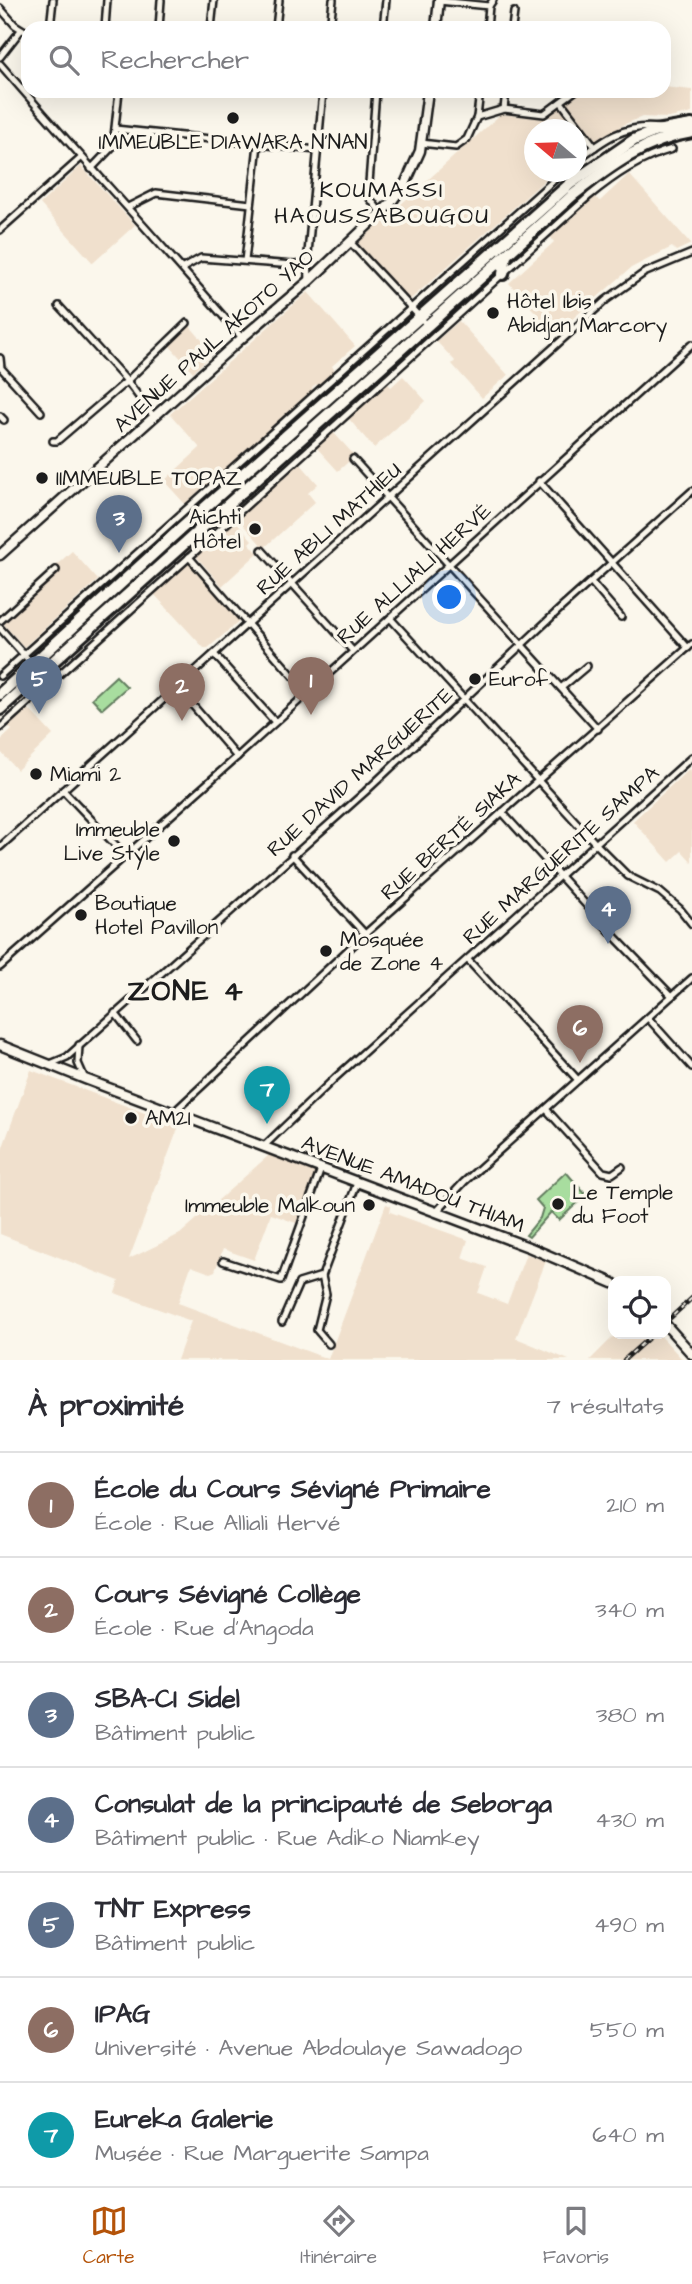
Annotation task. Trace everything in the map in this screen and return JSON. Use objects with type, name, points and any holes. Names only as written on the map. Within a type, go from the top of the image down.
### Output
[{"type":"highway","points":[[0,693],[12,682],[36,668],[432,330],[506,255],[578,191],[622,158],[667,133],[677,122],[692,118]]},
{"type":"highway","points":[[0,709],[36,668],[419,317],[571,183],[634,140],[692,125]]},
{"type":"highway","points":[[667,133],[692,132]]},
{"type":"highway","points":[[667,133],[692,138]]},
{"type":"highway","points":[[503,274],[506,255]]},
{"type":"main road","points":[[437,21],[439,1]]},
{"type":"main road","name":"AVENUE PAUL AKOTO YAO","points":[[0,555],[309,281],[381,213],[405,182],[421,143],[427,98]]},
{"type":"main road","name":"AVENUE AMADOU THIAM","points":[[1,1047],[531,1248],[608,1281]]},
{"type":"main road","points":[[671,1331],[692,1354]]},
{"type":"street","points":[[51,21],[53,0]]},
{"type":"street","points":[[106,21],[107,0]]},
{"type":"street","points":[[160,21],[161,0]]},
{"type":"street","points":[[212,21],[214,0]]},
{"type":"street","points":[[277,21],[279,0]]},
{"type":"street","points":[[331,21],[333,0]]},
{"type":"street","points":[[384,21],[386,0]]},
{"type":"street","points":[[488,21],[489,6],[493,0]]},
{"type":"street","points":[[439,1],[489,6]]},
{"type":"street","points":[[0,8],[21,30],[0,57]]},
{"type":"street","points":[[513,21],[514,12]]},
{"type":"street","points":[[0,64],[21,89]]},
{"type":"street","points":[[29,98],[80,158],[183,268],[242,338]]},
{"type":"street","points":[[91,169],[113,146],[118,98]]},
{"type":"street","points":[[309,281],[307,264],[322,98]]},
{"type":"street","points":[[375,98],[368,196],[381,213]]},
{"type":"street","points":[[421,143],[456,148],[467,139],[477,117],[479,98]]},
{"type":"street","points":[[504,109],[505,98]]},
{"type":"street","points":[[477,117],[504,109],[544,114],[566,98]]},
{"type":"street","points":[[561,102],[595,147]]},
{"type":"street","points":[[587,153],[628,128],[646,126],[667,133]]},
{"type":"street","points":[[116,129],[317,150]]},
{"type":"street","points":[[245,261],[258,145]]},
{"type":"street","points":[[0,729],[432,330],[503,274],[589,196],[643,159],[672,149]]},
{"type":"street","points":[[0,230],[80,158]]},
{"type":"street","points":[[0,676],[551,182]]},
{"type":"street","points":[[128,207],[156,193],[251,204]]},
{"type":"street","points":[[350,242],[432,330]]},
{"type":"street","name":"RUE ABLI MATHIEU","points":[[0,847],[606,300],[644,273],[692,253]]},
{"type":"street","points":[[183,268],[201,258],[307,264]]},
{"type":"street","points":[[59,306],[127,382],[154,417]]},
{"type":"street","points":[[53,441],[57,441],[127,382],[187,323]]},
{"type":"street","name":"RUE ALLIALI HERVÉ","points":[[0,967],[237,757],[692,344]]},
{"type":"street","points":[[0,358],[1,369],[41,412]]},
{"type":"street","points":[[353,459],[598,729]]},
{"type":"street","points":[[539,481],[612,564],[690,646]]},
{"type":"street","name":"RUE DAVID MARGUERITE","points":[[48,1064],[67,1057],[692,491]]},
{"type":"street","points":[[262,550],[352,650]]},
{"type":"street","points":[[189,557],[307,692]]},
{"type":"street","points":[[0,621],[57,570]]},
{"type":"street","points":[[591,582],[621,617]]},
{"type":"street","points":[[390,618],[596,844],[628,876],[660,892],[680,909],[692,924]]},
{"type":"street","points":[[0,628],[36,668]]},
{"type":"street","name":"RUE BERTÉ SIAKA","points":[[174,1112],[365,934],[690,646]]},
{"type":"street","points":[[214,654],[275,722]]},
{"type":"street","points":[[561,688],[587,666]]},
{"type":"street","points":[[177,687],[237,757]]},
{"type":"street","name":"RUE MARGUERITE SAMPA","points":[[264,1146],[335,1078],[691,759]]},
{"type":"street","points":[[63,790],[125,855]]},
{"type":"street","points":[[502,812],[672,996]]},
{"type":"street","points":[[292,855],[365,934]]},
{"type":"street","points":[[468,960],[578,1080]]},
{"type":"street","points":[[435,1213],[464,1182],[692,978]]},
{"type":"street","points":[[115,1013],[138,1041]]},
{"type":"street","points":[[648,1018],[692,1067]]},
{"type":"street","points":[[79,1045],[78,1063],[85,1079]]},
{"type":"street","points":[[546,1109],[603,1172],[612,1174],[622,1167]]},
{"type":"street","points":[[223,1261],[281,1280],[321,1169]]},
{"type":"street","points":[[329,1343],[317,1330],[326,1294],[322,1276],[356,1183]]},
{"type":"street","points":[[282,1322],[299,1283],[322,1276]]},
{"type":"shaded area","points":[[671,88],[692,90],[692,113],[669,118],[642,117],[625,124],[587,148],[587,119],[552,119],[547,114],[569,98],[671,98]]},
{"type":"shaded area","points":[[501,114],[544,119],[524,119],[524,182],[543,182],[404,305],[354,250],[359,242]]},
{"type":"shaded area","points":[[81,166],[135,225],[93,263],[40,204]]},
{"type":"shaded area","points":[[629,174],[691,244],[676,251],[672,247],[631,268],[555,334],[509,283],[554,242],[550,237],[595,197],[600,201]]},
{"type":"shaded area","points":[[308,292],[355,346],[332,366],[335,371],[318,386],[316,384],[313,390],[185,504],[164,481],[200,448],[170,414]]},
{"type":"shaded area","points":[[459,321],[508,375],[482,398],[452,364],[455,361],[436,341]]},
{"type":"shaded area","points":[[189,325],[213,353],[193,372],[168,344]]},
{"type":"shaded area","points":[[403,376],[426,401],[374,448],[348,418],[387,383],[391,387]]},
{"type":"shaded area","points":[[333,432],[355,456],[338,471],[316,447]]},
{"type":"shaded area","points":[[299,462],[318,484],[308,493],[315,502],[264,548],[237,518]]},
{"type":"shaded area","points":[[235,521],[252,540],[249,543],[258,553],[222,586],[196,556]]},
{"type":"shaded area","points":[[72,551],[98,580],[24,647],[0,620],[0,616]]},
{"type":"shaded area","points":[[188,562],[241,620],[208,648],[204,648],[154,594]]},
{"type":"shaded area","points":[[28,708],[53,735],[17,770],[0,751],[0,741],[12,730],[8,726]]},
{"type":"shaded area","points":[[689,769],[692,772],[692,862],[682,851],[670,862],[633,821]]},
{"type":"shaded area","points":[[31,1070],[179,1126],[129,1259],[180,1234],[269,1155],[316,1172],[296,1223],[271,1214],[254,1260],[223,1249],[215,1271],[210,1273],[191,1266],[178,1303],[328,1359],[386,1204],[391,1206],[390,1212],[468,1240],[462,1258],[487,1267],[478,1293],[507,1304],[526,1254],[546,1261],[516,1338],[569,1360],[177,1360],[191,1321],[115,1293],[119,1281],[0,1234],[0,1155]]},
{"type":"shaded area","points":[[611,1339],[664,1339],[683,1360],[590,1360]]},
{"type":"green space","points":[[116,676],[127,687],[102,709],[92,698]]},
{"type":"green space","name":"Le Temple du Foot","points":[[566,1172],[586,1195],[559,1220],[551,1212],[529,1237],[526,1235],[540,1218],[543,1208],[536,1200]]},
{"type":"railway","points":[[671,1317],[692,1298]]},
{"type":"railway","points":[[624,1360],[647,1339]]},
{"type":"place","name":"IMMEUBLE DIAWARA N'NAN","points":[[233,118]]},
{"type":"place","name":"Hôtel Ibis Abidjan Marcory","points":[[493,313]]},
{"type":"place","name":"IIMMEUBLE TOPAZ","points":[[42,478]]},
{"type":"place","name":"Aichti Hôtel","points":[[255,529]]},
{"type":"place","name":"SBA-CI Sidel","points":[[119,553]]},
{"type":"place","name":"Eurof","points":[[475,679]]},
{"type":"place","name":"TNT Express","points":[[39,714]]},
{"type":"place","name":"École du Cours Sévigné Primaire","points":[[311,715]]},
{"type":"place","name":"Cours Sévigné Collège","points":[[182,721]]},
{"type":"place","name":"Miami 2","points":[[36,774]]},
{"type":"place","name":"Immeuble Live Style","points":[[174,841]]},
{"type":"place","name":"Boutique Hotel Pavillon","points":[[81,915]]},
{"type":"place","name":"Consulat de la principauté de Seborga","points":[[608,944]]},
{"type":"place","name":"Mosquée de Zone 4","points":[[326,951]]},
{"type":"place","name":"IPAG","points":[[580,1063]]},
{"type":"place","name":"AM2I","points":[[131,1118]]},
{"type":"place","name":"Eureka Galerie","points":[[267,1124]]},
{"type":"place","name":"Le Temple du Foot","points":[[558,1204]]},
{"type":"place","name":"Immeuble Malkoun","points":[[369,1205]]},
{"type":"district","name":"KOUMASSI HAOUSSABOUGOU","points":[[382,203]]},
{"type":"district","name":"ZONE 4","points":[[186,991]]}]
